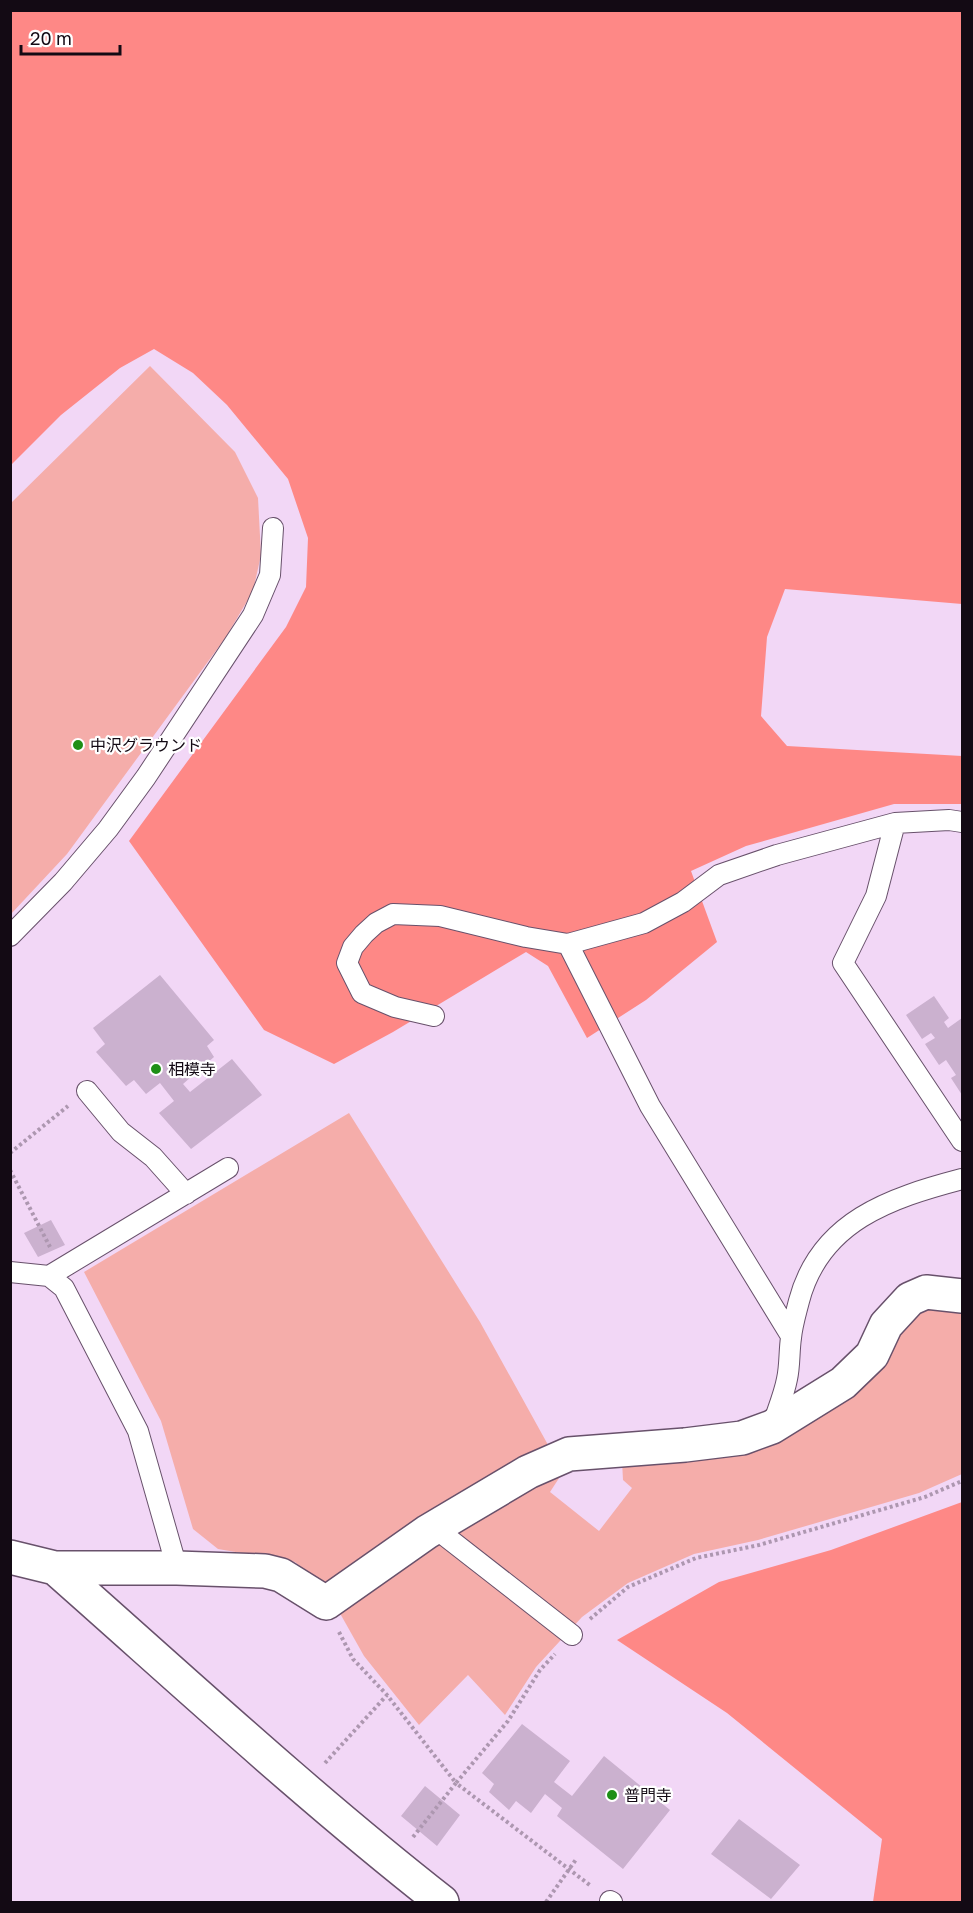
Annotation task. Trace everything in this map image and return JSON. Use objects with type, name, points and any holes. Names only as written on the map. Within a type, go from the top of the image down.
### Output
[{"type":"street","points":[[10,1557],[55,1568],[265,1571],[289,1579],[326,1603],[435,1528],[528,1472],[569,1454],[742,1438],[772,1427],[843,1383],[872,1355],[886,1325],[910,1299],[926,1292],[963,1296]]},
{"type":"street","points":[[55,1568],[392,1863],[442,1902]]},
{"type":"lane","points":[[10,936],[63,882],[108,829],[146,777],[253,615],[270,576],[273,528]]},
{"type":"lane","points":[[434,1016],[395,1007],[362,993],[347,963],[353,947],[376,923],[393,914],[440,916],[526,937],[568,944],[644,923],[683,902],[719,874],[777,855],[895,823],[949,820],[963,822]]},
{"type":"lane","points":[[895,823],[876,896],[843,963],[963,1141]]},
{"type":"lane","points":[[568,944],[650,1106],[791,1336]]},
{"type":"lane","points":[[87,1090],[121,1132],[158,1161],[186,1194]]},
{"type":"lane","points":[[49,1276],[228,1168]]},
{"type":"lane","points":[[772,1427],[788,1378],[791,1336],[799,1299],[814,1264],[839,1233],[884,1204],[922,1190],[963,1179]]},
{"type":"lane","points":[[10,1272],[49,1276],[64,1288],[138,1431],[177,1568]]},
{"type":"lane","points":[[435,1528],[572,1635]]},
{"type":"path","points":[[10,1153],[87,1090]]},
{"type":"path","points":[[10,1170],[53,1253]]},
{"type":"path","points":[[413,1838],[508,1721],[540,1670],[572,1635],[628,1587],[696,1558],[759,1545],[925,1497],[963,1481]]},
{"type":"path","points":[[326,1603],[349,1653],[387,1695],[456,1783],[568,1869]]},
{"type":"path","points":[[304,1787],[387,1695]]},
{"type":"path","points":[[546,1902],[577,1858]]},
{"type":"shaded area","points":[[11,11],[962,11],[962,604],[785,589],[767,637],[761,716],[787,746],[962,756],[962,804],[894,804],[746,846],[691,871],[717,942],[646,1000],[587,1038],[548,966],[526,952],[393,1032],[334,1064],[264,1030],[129,841],[286,627],[306,587],[308,538],[288,479],[227,405],[193,373],[154,349],[120,368],[61,415],[11,465]]},
{"type":"shaded area","name":"中沢グラウンド","points":[[150,366],[235,452],[258,498],[261,555],[253,591],[226,637],[67,854],[11,914],[11,503]]},
{"type":"shaded area","points":[[349,1113],[480,1322],[563,1472],[550,1492],[599,1531],[632,1488],[623,1480],[622,1461],[743,1449],[897,1331],[929,1303],[962,1307],[962,1474],[919,1493],[758,1540],[694,1554],[628,1583],[582,1617],[536,1667],[505,1715],[468,1675],[419,1725],[364,1656],[328,1592],[295,1562],[218,1549],[193,1529],[161,1421],[84,1272]]},
{"type":"shaded area","points":[[962,1502],[962,1902],[873,1902],[882,1839],[727,1713],[617,1640],[719,1582],[831,1550]]},
{"type":"building","name":"相模寺","points":[[160,975],[214,1040],[207,1046],[214,1057],[183,1084],[190,1092],[232,1059],[262,1095],[191,1149],[159,1113],[174,1101],[160,1083],[146,1094],[134,1080],[126,1086],[96,1052],[105,1044],[93,1028]]},
{"type":"building","points":[[934,996],[949,1018],[944,1022],[948,1028],[962,1018],[962,1095],[951,1078],[956,1075],[946,1060],[939,1065],[925,1044],[935,1038],[931,1033],[922,1039],[906,1015]]},
{"type":"building","points":[[51,1220],[65,1245],[38,1257],[24,1233]]},
{"type":"building","name":"普門寺","points":[[522,1724],[570,1761],[554,1782],[572,1796],[604,1756],[670,1810],[623,1869],[557,1816],[562,1808],[545,1794],[531,1813],[516,1801],[509,1810],[489,1792],[494,1784],[482,1773]]},
{"type":"building","points":[[425,1786],[460,1815],[437,1846],[401,1816]]},
{"type":"building","points":[[739,1819],[800,1865],[771,1899],[711,1854]]},
{"type":"place","name":"中沢グラウンド","points":[[78,745]]},
{"type":"place","name":"相模寺","points":[[156,1069]]},
{"type":"place","name":"普門寺","points":[[612,1795]]}]
